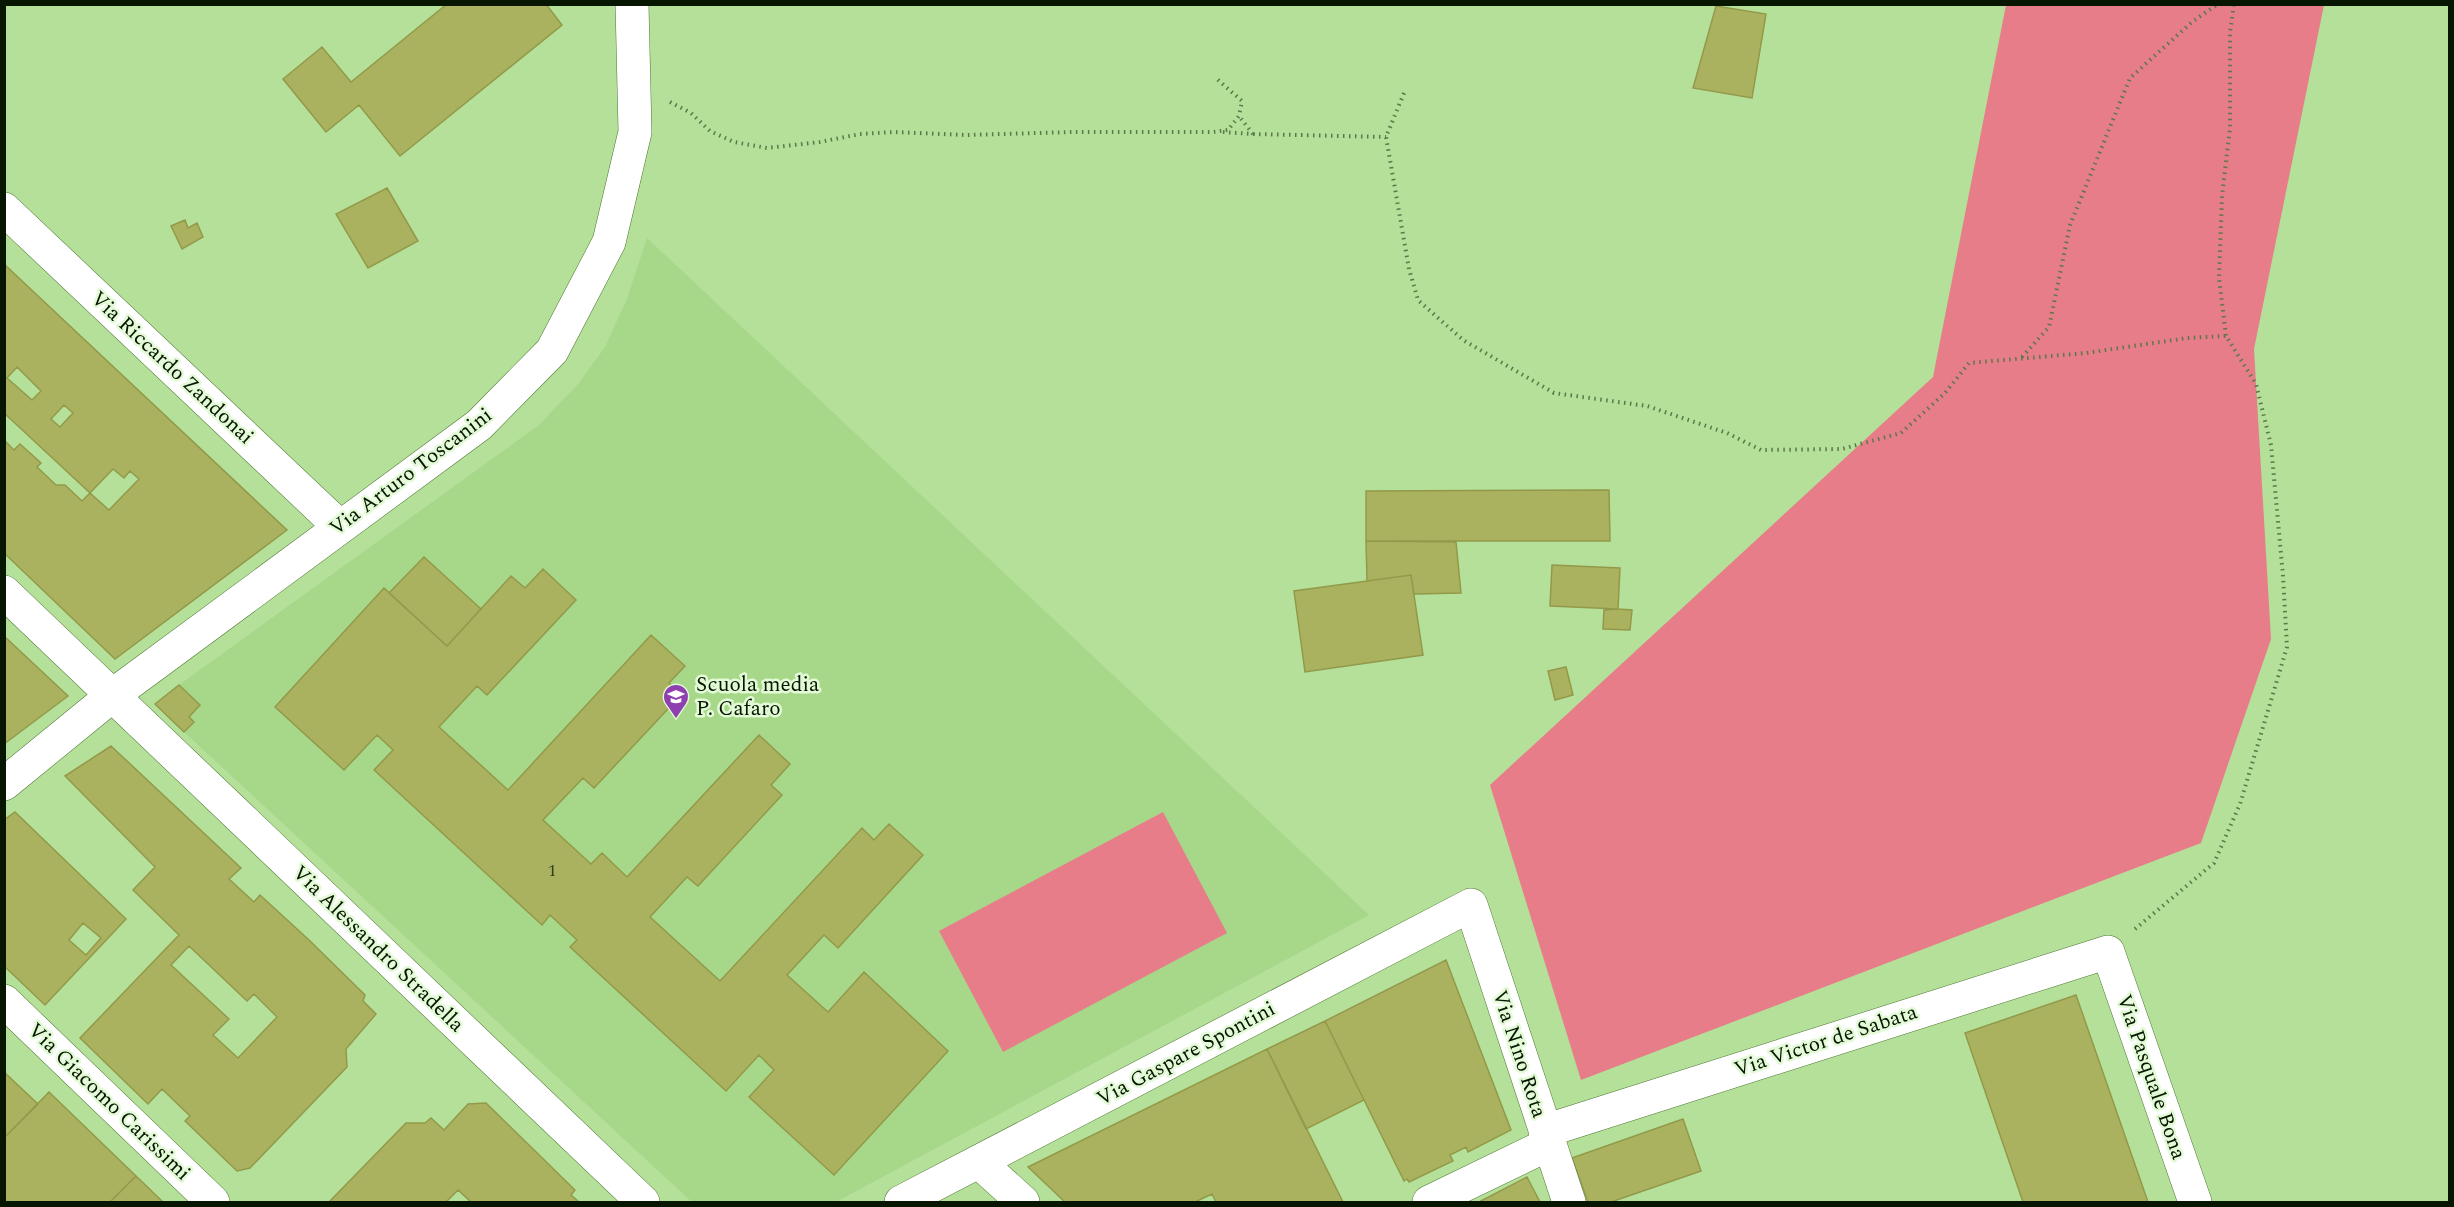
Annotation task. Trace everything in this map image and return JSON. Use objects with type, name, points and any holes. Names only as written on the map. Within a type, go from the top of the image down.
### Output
[{"type":"street","name":"Via Arturo Toscanini","points":[[4,784],[113,695],[479,425],[552,351],[609,242],[635,132],[632,4]]},
{"type":"street","name":"Via Riccardo Zandonai","points":[[4,209],[340,527]]},
{"type":"street","name":"Via Alessandro Stradella","points":[[4,592],[643,1203]]},
{"type":"street","name":"Via Nino Rota","points":[[1471,905],[1569,1203]]},
{"type":"street","name":"Via Gaspare Spontini","points":[[901,1203],[1471,905]]},
{"type":"street","name":"Via Victor de Sabata","points":[[1429,1203],[1547,1137],[2108,952]]},
{"type":"street","name":"Via Pasquale Bona","points":[[2108,952],[2194,1203]]},
{"type":"street","name":"Via Giacomo Carissimi","points":[[4,1001],[213,1203]]},
{"type":"street","points":[[980,1162],[1023,1203]]},
{"type":"path","points":[[2021,357],[2049,327],[2070,225],[2130,78],[2192,22],[2218,4]]},
{"type":"path","points":[[2108,952],[2214,863],[2240,804],[2287,647],[2271,445],[2256,384],[2226,336],[2219,278],[2222,196],[2230,128],[2230,32],[2234,4]]},
{"type":"path","points":[[1213,132],[1228,130],[1239,116],[1242,101],[1217,79]]},
{"type":"path","points":[[1404,93],[1386,137],[1409,269],[1418,300],[1463,340],[1554,393],[1647,406],[1727,434],[1761,450],[1842,449],[1901,433],[1946,393],[1969,363],[2086,353],[2187,338],[2226,336]]},
{"type":"path","points":[[635,100],[649,97],[664,99],[691,113],[710,131],[735,142],[767,148],[820,142],[860,134],[894,132],[966,135],[1213,132],[1386,137]]},
{"type":"path","points":[[1239,116],[1253,134]]},
{"type":"shaded area","points":[[2006,5],[2324,5],[2254,349],[2271,639],[2201,843],[1581,1080],[1490,785],[1933,377]]},
{"type":"shaded area","name":"Scuola media P. Cafaro","points":[[647,238],[1369,915],[836,1202],[692,1202],[184,732],[193,723],[189,717],[200,705],[179,685],[539,425],[579,383],[605,347],[627,299]]},
{"type":"shaded area","points":[[1163,812],[1227,933],[1003,1052],[939,931]]},
{"type":"building","points":[[447,4],[546,4],[562,25],[400,156],[359,105],[326,132],[283,79],[322,47],[351,82]]},
{"type":"building","points":[[1716,6],[1766,14],[1752,98],[1693,88]]},
{"type":"building","points":[[387,188],[418,241],[368,268],[336,214]]},
{"type":"building","points":[[185,220],[188,228],[197,223],[203,237],[182,249],[171,226]]},
{"type":"building","points":[[4,264],[287,530],[115,659],[4,553],[4,440],[14,450],[20,444],[41,463],[37,467],[56,485],[65,485],[82,501],[90,493],[4,413]],"holes":[[[17,367],[41,391],[32,400],[7,378]],[[64,405],[73,413],[60,427],[51,419]],[[113,469],[124,478],[130,471],[139,479],[109,510],[90,493]]]},
{"type":"building","points":[[1609,490],[1610,541],[1366,541],[1366,491]]},
{"type":"building","points":[[1366,541],[1456,542],[1461,593],[1414,594],[1411,575],[1367,581]]},
{"type":"building","points":[[424,557],[481,609],[447,646],[389,593]]},
{"type":"building","points":[[1552,565],[1620,568],[1618,609],[1550,606]]},
{"type":"building","points":[[543,569],[576,600],[487,695],[477,686],[439,727],[508,790],[651,635],[685,666],[669,683],[681,695],[594,788],[583,778],[543,820],[591,864],[602,853],[627,877],[759,735],[790,764],[771,785],[782,795],[698,886],[687,877],[650,917],[720,981],[862,828],[874,840],[889,824],[923,855],[838,948],[824,935],[787,975],[828,1012],[864,972],[948,1051],[834,1175],[749,1097],[774,1070],[759,1055],[726,1091],[570,947],[577,940],[550,915],[542,925],[374,770],[393,750],[377,735],[344,770],[275,707],[384,588],[447,646],[511,576],[525,588]]},
{"type":"building","points":[[1411,575],[1423,655],[1305,672],[1294,591]]},
{"type":"building","points":[[1604,610],[1632,610],[1630,630],[1603,629]]},
{"type":"building","points":[[4,636],[68,696],[4,744]]},
{"type":"building","points":[[1566,667],[1573,695],[1555,700],[1548,671]]},
{"type":"building","points":[[179,685],[200,705],[189,717],[194,722],[184,732],[155,704]]},
{"type":"building","points":[[111,746],[241,868],[229,879],[254,902],[260,895],[309,940],[365,995],[363,1001],[376,1014],[346,1049],[347,1067],[250,1168],[237,1171],[185,1121],[190,1116],[162,1089],[148,1104],[80,1038],[179,935],[133,890],[155,867],[65,776]],"holes":[[[189,946],[247,1001],[254,994],[277,1017],[238,1058],[213,1035],[229,1019],[171,965]]]},
{"type":"building","points":[[15,812],[126,919],[45,1005],[4,966],[4,820]],"holes":[[[83,923],[101,938],[86,955],[69,940]]]},
{"type":"building","points":[[1446,960],[1511,1130],[1468,1152],[1466,1147],[1450,1155],[1453,1161],[1409,1182],[1407,1179],[1404,1181],[1325,1021]]},
{"type":"building","points":[[2076,995],[2148,1202],[2023,1202],[1965,1033]]},
{"type":"building","points":[[1325,1021],[1364,1100],[1306,1129],[1267,1049]]},
{"type":"building","points":[[1267,1049],[1343,1202],[1216,1202],[1212,1194],[1195,1202],[1065,1202],[1028,1167]]},
{"type":"building","points":[[4,1072],[38,1104],[4,1138]]},
{"type":"building","points":[[49,1092],[136,1176],[110,1202],[4,1202],[4,1138]]},
{"type":"building","points":[[486,1103],[575,1190],[571,1195],[579,1202],[471,1202],[458,1190],[446,1202],[329,1202],[406,1123],[425,1123],[431,1118],[444,1130],[468,1104]]},
{"type":"building","points":[[1683,1119],[1701,1171],[1611,1202],[1588,1202],[1572,1158]]},
{"type":"building","points":[[136,1176],[163,1202],[110,1202]]},
{"type":"building","points":[[1527,1177],[1540,1202],[1479,1202]]},
{"type":"place","name":"Scuola media P. Cafaro","points":[[676,720]]}]
